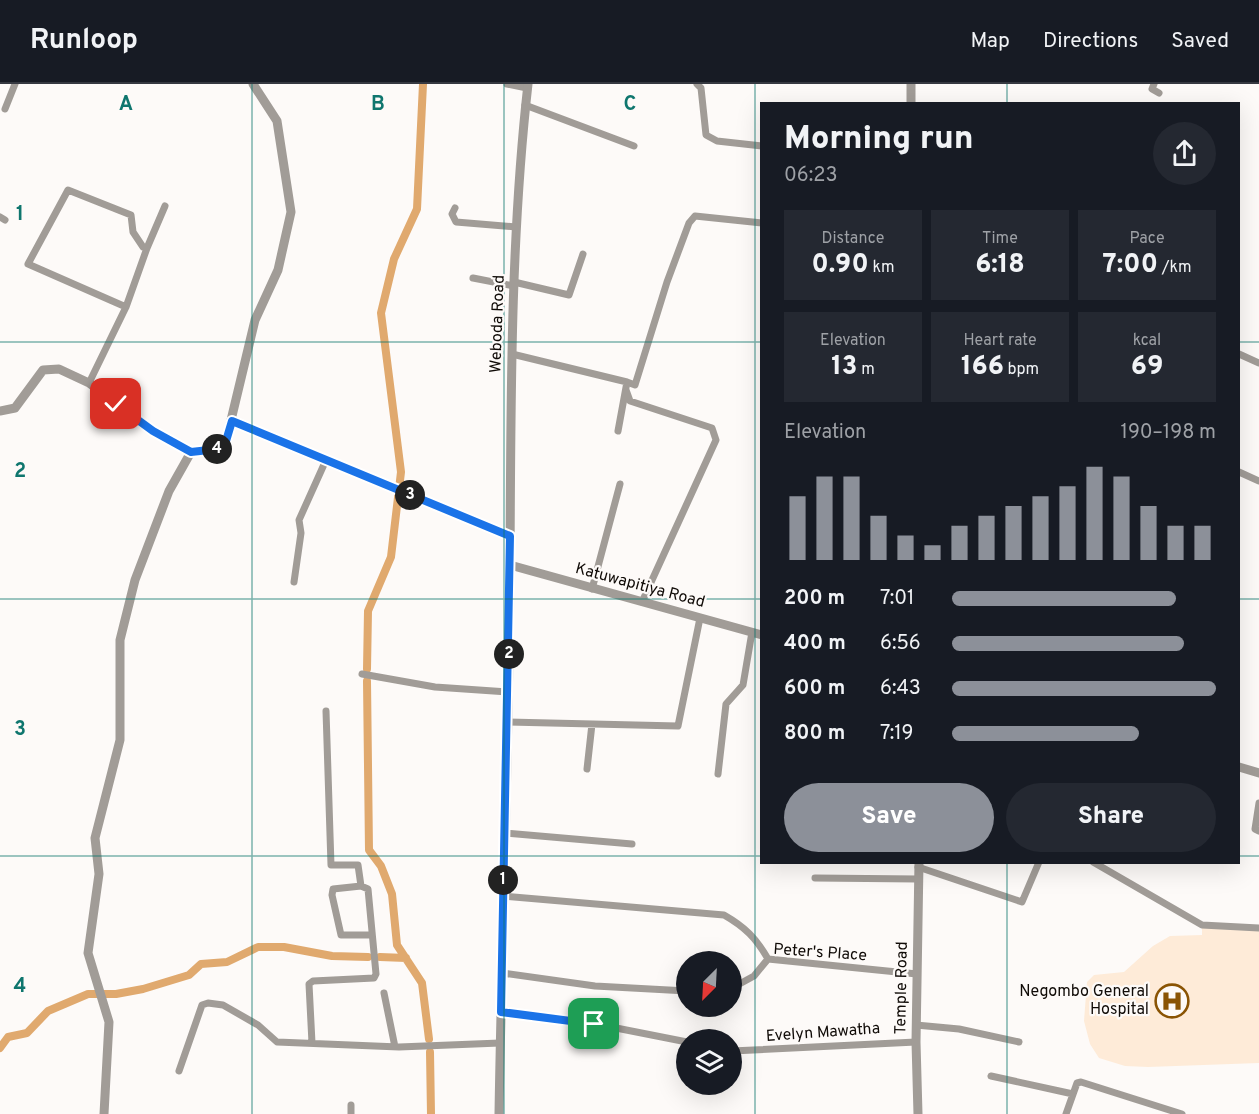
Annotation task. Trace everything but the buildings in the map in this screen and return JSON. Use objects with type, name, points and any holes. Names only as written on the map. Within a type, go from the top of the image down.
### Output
[{"type":"street","points":[[5,109],[15,84]]},
{"type":"street","points":[[0,411],[15,408],[43,370],[59,369],[89,383],[153,431],[191,452],[218,449],[226,441],[255,320],[278,270],[291,212],[277,121],[253,84]]},
{"type":"street","points":[[507,84],[527,86]]},
{"type":"street","points":[[698,84],[701,88],[706,135],[717,141],[760,146]]},
{"type":"street","points":[[911,84],[911,102]]},
{"type":"street","points":[[1154,84],[1152,88],[1159,93]]},
{"type":"street","name":"Weboda Road","points":[[499,1114],[512,354],[516,227],[527,86]]},
{"type":"street","points":[[525,105],[634,146]]},
{"type":"street","points":[[126,307],[28,264],[68,190],[130,215],[133,232],[143,247],[147,248]]},
{"type":"street","points":[[89,383],[126,307],[165,206]]},
{"type":"street","points":[[455,208],[452,214],[456,222],[516,227]]},
{"type":"street","points":[[512,354],[626,386],[635,384],[667,282],[689,223],[695,216],[760,223]]},
{"type":"street","points":[[473,278],[569,295],[583,254]]},
{"type":"street","points":[[1240,354],[1259,363]]},
{"type":"street","points":[[618,431],[626,386]]},
{"type":"street","points":[[626,386],[630,401],[712,428],[717,440],[642,602]]},
{"type":"street","points":[[232,421],[247,424],[326,460],[510,536]]},
{"type":"street","points":[[104,1114],[109,1022],[88,953],[99,874],[95,838],[120,740],[120,640],[135,580],[169,491],[191,452]]},
{"type":"street","points":[[294,582],[301,533],[299,520],[326,460]]},
{"type":"street","points":[[1240,472],[1259,481]]},
{"type":"street","points":[[592,589],[620,484]]},
{"type":"street","name":"Katuwapitiya Road","points":[[510,565],[760,634]]},
{"type":"street","points":[[507,722],[678,726],[700,618]]},
{"type":"street","points":[[718,774],[726,704],[743,686],[752,632]]},
{"type":"street","points":[[362,674],[435,687],[508,692]]},
{"type":"street","points":[[326,711],[331,865],[358,865],[361,886]]},
{"type":"street","points":[[587,769],[592,724]]},
{"type":"street","points":[[1240,768],[1259,773]]},
{"type":"street","points":[[1259,803],[1254,823],[1254,829],[1259,831]]},
{"type":"street","points":[[504,833],[633,844]]},
{"type":"street","points":[[919,865],[1022,902],[1038,864]]},
{"type":"street","points":[[1096,864],[1202,925],[1259,928]]},
{"type":"street","name":"Temple Road","points":[[918,1114],[916,974],[919,865]]},
{"type":"street","points":[[815,878],[918,879]]},
{"type":"street","points":[[312,1043],[309,984],[313,981],[374,978],[372,934],[368,889],[361,886],[333,889],[332,895],[341,935],[372,934]]},
{"type":"street","points":[[502,896],[724,915],[743,926],[757,939],[768,959]]},
{"type":"street","name":"Peter's Place","points":[[742,983],[754,976],[768,959],[916,974]]},
{"type":"street","points":[[502,973],[595,986],[676,990]]},
{"type":"street","points":[[384,993],[395,1047]]},
{"type":"street","points":[[179,1071],[202,1005],[208,1003],[223,1005],[258,1025],[277,1042],[395,1047],[500,1043]]},
{"type":"street","points":[[501,1012],[601,1025],[676,1040]]},
{"type":"street","points":[[916,1025],[960,1029],[1018,1042]]},
{"type":"street","name":"Evelyn Mawatha","points":[[742,1051],[916,1042]]},
{"type":"street","points":[[991,1076],[1073,1094]]},
{"type":"street","points":[[1066,1114],[1077,1083],[1081,1082],[1182,1114]]},
{"type":"street","points":[[351,1106],[351,1114]]},
{"type":"shaded area","name":"Negombo General Hospital","points":[[1202,925],[1259,928],[1259,1063],[1148,1067],[1125,1066],[1099,1058],[1090,1044],[1084,1021],[1087,982],[1094,975],[1124,972],[1153,946],[1170,936],[1202,935]]},
{"type":"waterway","points":[[367,669],[368,611],[391,557],[401,472],[381,313],[394,259],[417,209],[423,84]]},
{"type":"waterway","points":[[367,681],[369,850],[381,866],[392,894],[397,945],[422,983],[429,1039]]},
{"type":"waterway","points":[[0,1048],[8,1037],[27,1033],[48,1011],[88,994],[116,994],[143,989],[189,975],[201,964],[227,962],[258,947],[284,947],[332,956],[368,957]]},
{"type":"waterway","points":[[380,957],[406,958]]},
{"type":"waterway","points":[[430,1052],[431,1114]]},
{"type":"place","name":"Negombo General Hospital","points":[[1172,1001]]},
{"type":"route","points":[[116,404],[153,431],[175,441],[191,452],[218,449],[226,441],[232,421],[247,424],[326,460],[510,536],[501,1012],[594,1024]]}]
